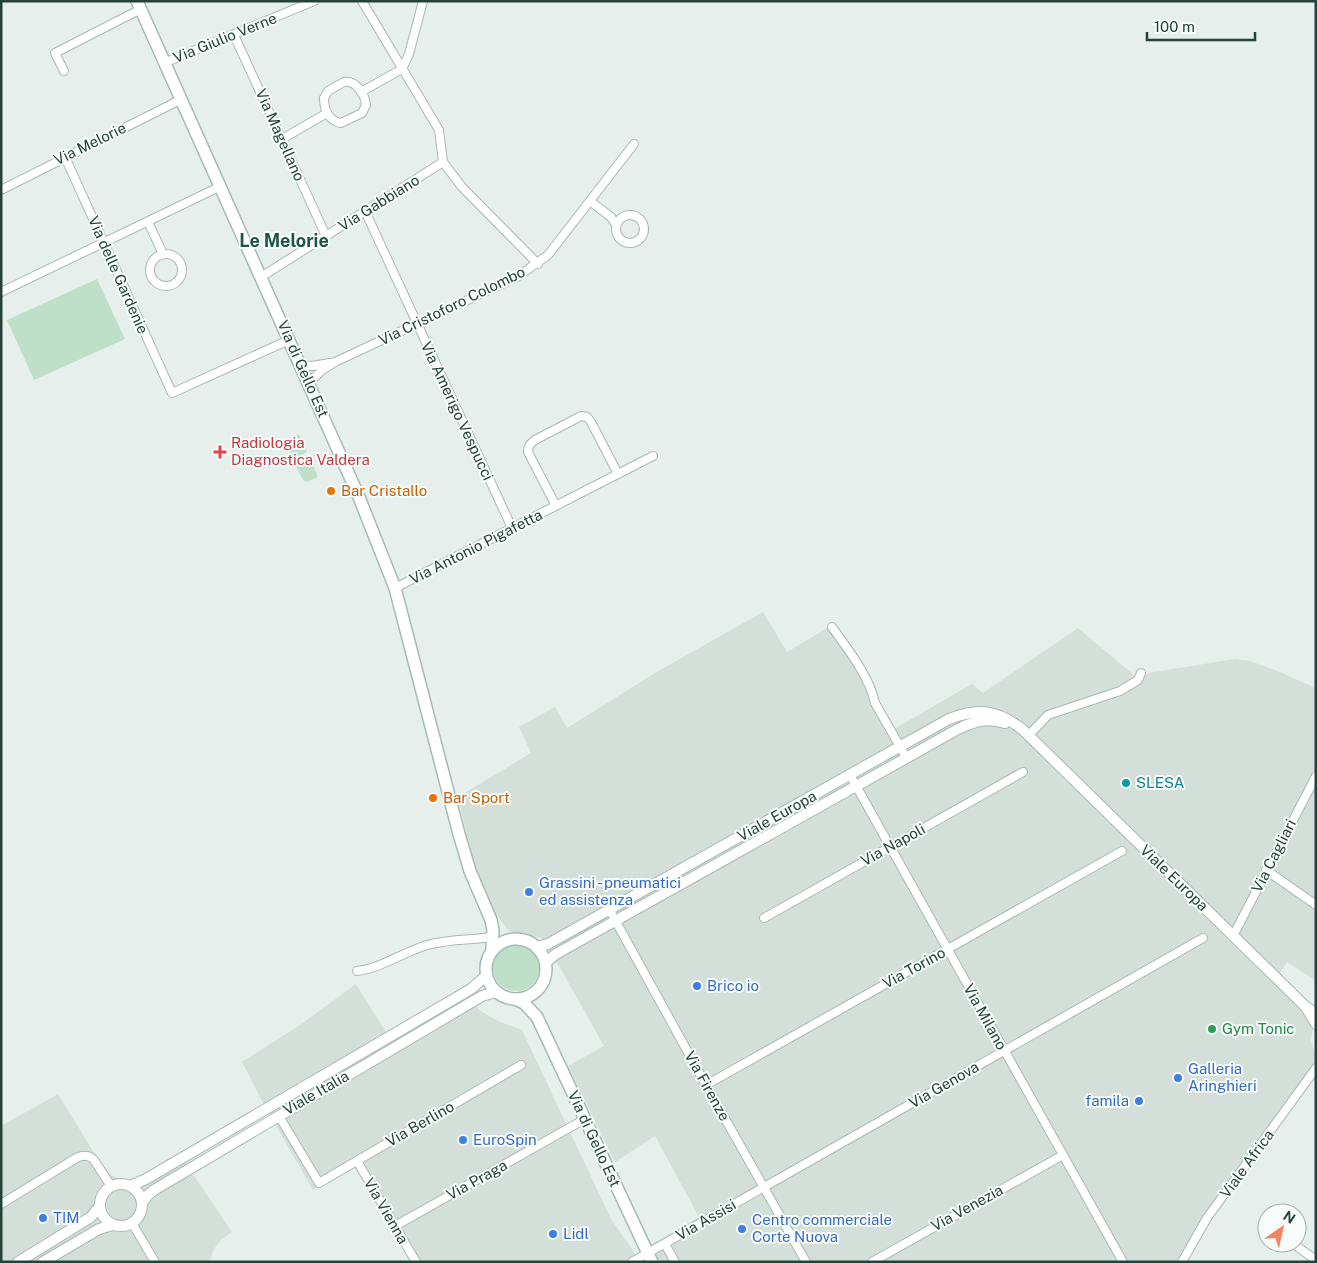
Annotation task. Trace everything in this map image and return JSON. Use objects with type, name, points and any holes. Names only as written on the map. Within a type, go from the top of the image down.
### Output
[{"type":"main road","name":"Via di Gello Est","points":[[139,5],[371,524],[395,588],[462,844],[472,876],[491,920],[492,950]]},
{"type":"main road","name":"Via di Gello Est","points":[[491,920],[510,936]]},
{"type":"main road","points":[[493,937],[510,936],[525,941],[536,947],[545,963],[544,977],[539,988],[530,995],[515,999],[507,998],[496,992],[486,976],[487,961],[492,950],[510,936]]},
{"type":"main road","name":"Via di Gello Est","points":[[537,1017],[535,1001],[539,988]]},
{"type":"main road","name":"Via di Gello Est","points":[[515,999],[529,1007],[537,1017],[650,1257]]},
{"type":"street","name":"Via Giulio Verne","points":[[164,63],[314,1]]},
{"type":"street","points":[[362,1],[439,130],[444,162],[462,187],[538,264]]},
{"type":"street","points":[[362,92],[402,69],[409,54],[423,1]]},
{"type":"street","points":[[64,70],[55,53],[139,5]]},
{"type":"street","name":"Via Magellano","points":[[234,34],[326,236]]},
{"type":"street","points":[[348,82],[356,85],[362,92],[366,105],[362,113],[340,123],[333,120],[327,113],[324,98],[328,91],[348,82]]},
{"type":"street","name":"Via Melorie","points":[[1,190],[180,100]]},
{"type":"street","points":[[282,139],[327,113]]},
{"type":"street","name":"Via Cristoforo Colombo","points":[[309,383],[322,370],[335,362],[517,277],[538,264],[548,255],[634,144]]},
{"type":"street","name":"Via delle Gardenie","points":[[65,157],[172,393],[289,340]]},
{"type":"street","name":"Via Gabbiano","points":[[261,277],[444,162]]},
{"type":"street","points":[[1,292],[220,187]]},
{"type":"street","points":[[590,201],[611,217],[616,225],[616,234],[625,243],[634,243],[642,238],[644,228],[640,219],[631,215],[622,218],[611,217]]},
{"type":"street","name":"Via Amerigo Vespucci","points":[[365,211],[512,528]]},
{"type":"street","points":[[616,225],[622,218]]},
{"type":"street","points":[[148,222],[163,254]]},
{"type":"street","points":[[163,254],[175,256],[181,264],[180,278],[172,284],[161,285],[153,278],[151,273],[152,262],[163,254]]},
{"type":"street","name":"Via Cristoforo Colombo","points":[[301,365],[312,366],[335,362]]},
{"type":"street","name":"Via Antonio Pigafetta","points":[[556,506],[528,449],[532,442],[581,416],[588,418],[591,422],[618,474]]},
{"type":"street","name":"Via Antonio Pigafetta","points":[[395,588],[653,456]]},
{"type":"street","points":[[832,627],[858,665],[874,694],[875,703],[906,758]]},
{"type":"street","points":[[1025,732],[1048,715],[1120,691],[1138,680],[1142,673]]},
{"type":"street","name":"Viale Europa","points":[[536,947],[548,944],[949,719],[976,711],[998,714],[1011,720],[1025,732],[1305,1006],[1316,1014]]},
{"type":"street","name":"Viale Europa","points":[[545,963],[556,954],[616,920],[958,729],[976,721],[992,720],[1025,732]]},
{"type":"street","name":"Via Napoli","points":[[764,918],[1023,772]]},
{"type":"street","name":"Via Milano","points":[[850,775],[1063,1155],[1119,1261]]},
{"type":"street","name":"Via Cagliari","points":[[1233,936],[1316,776]]},
{"type":"street","name":"Via Torino","points":[[706,1085],[1122,851]]},
{"type":"street","points":[[1266,870],[1316,905]]},
{"type":"street","name":"Via Firenze","points":[[609,909],[806,1262]]},
{"type":"street","points":[[357,971],[433,944],[453,940],[493,937]]},
{"type":"street","name":"Via Genova","points":[[764,1187],[1203,938]]},
{"type":"street","name":"Viale Italia","points":[[130,1186],[146,1180],[470,988],[486,976]]},
{"type":"street","name":"Viale Italia","points":[[142,1203],[154,1190],[278,1116],[482,996],[496,992]]},
{"type":"street","name":"Viale Europa","points":[[1305,1006],[1316,1024]]},
{"type":"street","name":"Via Berlino","points":[[278,1116],[319,1183],[521,1065]]},
{"type":"street","name":"Viale Africa","points":[[1182,1262],[1207,1218],[1316,1068]]},
{"type":"street","name":"Via Praga","points":[[395,1226],[585,1119]]},
{"type":"street","name":"Via Venezia","points":[[872,1262],[1063,1155]]},
{"type":"street","points":[[1,1204],[78,1157],[87,1156],[94,1160],[111,1186]]},
{"type":"street","name":"Via Vienna","points":[[356,1161],[416,1262]]},
{"type":"street","points":[[43,1262],[99,1229],[113,1225],[126,1226],[138,1218],[142,1203],[138,1192],[130,1186],[122,1184],[111,1186],[102,1194],[100,1207],[103,1217],[113,1225]]},
{"type":"street","name":"Via Assisi","points":[[650,1257],[665,1244],[764,1187]]},
{"type":"street","points":[[18,1262],[91,1217],[100,1207]]},
{"type":"street","points":[[132,1223],[155,1262]]},
{"type":"street","points":[[665,1244],[675,1262]]},
{"type":"street","points":[[632,1262],[650,1257]]},
{"type":"shaded area","points":[[763,612],[787,652],[831,626],[856,658],[894,729],[972,684],[983,693],[1078,628],[1135,676],[1142,678],[1148,673],[1235,659],[1250,661],[1316,688],[1316,981],[1287,962],[1274,982],[1309,1018],[1313,1026],[1311,1041],[1316,1057],[1316,1075],[1211,1220],[1187,1262],[660,1262],[650,1245],[699,1217],[655,1136],[615,1162],[568,1066],[604,1046],[558,964],[541,938],[521,935],[508,930],[495,913],[485,894],[474,863],[458,797],[531,753],[519,727],[555,707],[567,728],[655,673]]},
{"type":"shaded area","points":[[356,984],[387,1034],[466,987],[479,1010],[498,1021],[522,1030],[611,1219],[639,1262],[412,1262],[355,1165],[313,1190],[263,1103],[242,1062],[300,1025]]},
{"type":"shaded area","points":[[58,1094],[96,1156],[112,1176],[130,1181],[142,1178],[180,1155],[232,1232],[221,1240],[214,1249],[209,1262],[1,1262],[1,1126]]},
{"type":"green space","points":[[97,279],[125,339],[34,380],[7,320]]},
{"type":"green space","points":[[299,434],[307,452],[293,460],[285,442]]},
{"type":"green space","points":[[310,458],[318,477],[307,482],[303,480],[296,466]]},
{"type":"green space","points":[[521,945],[533,951],[538,959],[538,977],[533,985],[525,990],[511,991],[499,985],[494,977],[493,963],[499,951],[507,946]]},
{"type":"place","name":"Radiologia Diagnostica Valdera","points":[[220,452]]},
{"type":"place","name":"Bar Cristallo","points":[[331,491]]},
{"type":"place","name":"SLESA","points":[[1126,783]]},
{"type":"place","name":"Bar Sport","points":[[433,798]]},
{"type":"place","name":"Grassini - pneumatici ed assistenza","points":[[529,892]]},
{"type":"place","name":"Brico io","points":[[697,986]]},
{"type":"place","name":"Gym Tonic","points":[[1212,1029]]},
{"type":"place","name":"Galleria Aringhieri","points":[[1178,1078]]},
{"type":"place","name":"famila","points":[[1139,1101]]},
{"type":"place","name":"EuroSpin","points":[[463,1140]]},
{"type":"place","name":"TIM","points":[[43,1218]]},
{"type":"place","name":"Centro commerciale Corte Nuova","points":[[742,1229]]},
{"type":"place","name":"Lidl","points":[[553,1234]]},
{"type":"district","name":"Le Melorie","points":[[284,241]]}]
